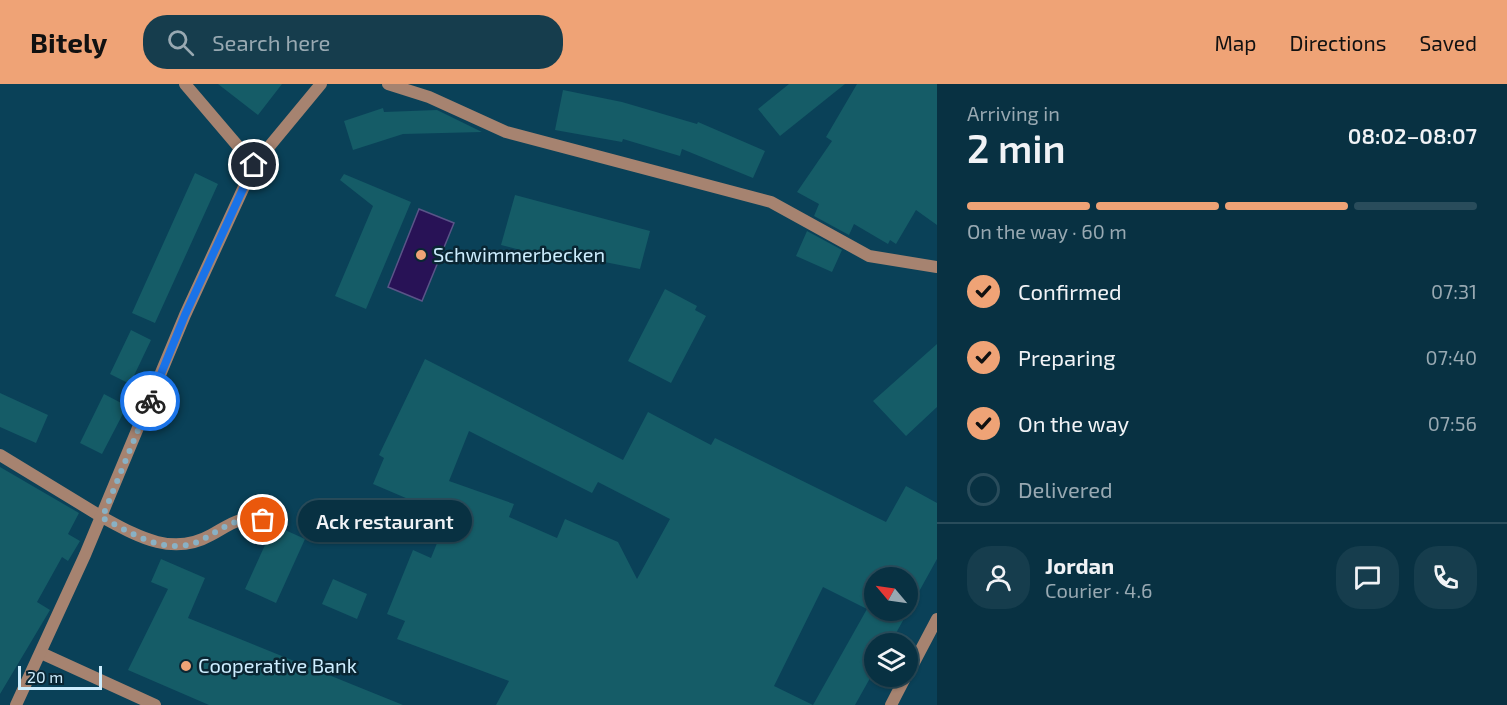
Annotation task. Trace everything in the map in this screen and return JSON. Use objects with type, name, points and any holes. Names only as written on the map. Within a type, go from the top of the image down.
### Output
[{"type":"street","points":[[185,84],[254,165]]},
{"type":"street","points":[[16,705],[102,518],[185,315],[254,165],[321,84]]},
{"type":"street","points":[[388,84],[429,97],[506,132],[771,202],[869,256],[937,267]]},
{"type":"street","points":[[0,455],[102,518],[158,543],[178,546],[209,537],[238,519],[263,520]]},
{"type":"street","points":[[918,654],[937,619]]},
{"type":"street","points":[[41,653],[155,705]]},
{"type":"street","points":[[891,705],[901,687]]},
{"type":"shaded area","name":"Schwimmerbecken","points":[[419,209],[454,223],[422,301],[388,287]]},
{"type":"building","points":[[218,84],[282,84],[258,115]]},
{"type":"building","points":[[789,84],[845,84],[780,136],[758,109]]},
{"type":"building","points":[[857,84],[937,84],[937,225],[916,210],[896,244],[890,240],[888,244],[854,224],[849,235],[814,216],[819,204],[797,192],[832,141],[826,137]]},
{"type":"building","points":[[563,90],[622,102],[697,124],[698,122],[765,151],[753,178],[682,149],[680,156],[623,139],[622,142],[555,130]]},
{"type":"building","points":[[383,108],[384,112],[437,110],[482,132],[403,134],[353,150],[344,121]]},
{"type":"building","points":[[195,173],[218,184],[155,323],[132,313]]},
{"type":"building","points":[[344,174],[411,202],[366,309],[335,296],[373,206],[340,180]]},
{"type":"building","points":[[515,195],[650,231],[640,269],[569,255],[567,262],[501,245]]},
{"type":"building","points":[[807,231],[842,250],[832,272],[796,256]]},
{"type":"building","points":[[665,289],[697,306],[695,310],[706,316],[671,383],[628,361]]},
{"type":"building","points":[[131,330],[151,340],[130,384],[110,374]]},
{"type":"building","points":[[937,344],[937,407],[906,436],[873,401]]},
{"type":"building","points":[[425,359],[623,460],[648,412],[711,445],[715,438],[886,522],[906,486],[937,503],[937,559],[918,593],[918,567],[864,567],[864,608],[823,587],[774,686],[813,705],[496,705],[509,681],[397,639],[405,621],[387,614],[413,550],[431,558],[448,516],[373,484],[384,458],[379,455]],"holes":[[[469,431],[592,493],[598,482],[670,519],[637,579],[618,542],[565,519],[557,538],[509,517],[514,504],[449,481]]]},
{"type":"building","points":[[0,393],[48,415],[36,443],[0,427]]},
{"type":"building","points":[[104,394],[127,406],[102,454],[80,443]]},
{"type":"building","points":[[0,467],[79,513],[68,534],[80,541],[68,561],[62,557],[37,602],[50,610],[0,694]]},
{"type":"building","points":[[274,525],[305,539],[276,603],[245,589]]},
{"type":"building","points":[[161,559],[205,578],[188,618],[403,705],[209,705],[128,670],[168,589],[151,582]]},
{"type":"building","points":[[333,579],[367,594],[357,619],[322,604]]},
{"type":"building","points":[[864,614],[864,621],[903,621],[896,633],[864,633],[865,687],[855,705],[813,705]]},
{"type":"way so far","points":[[150,401],[102,518],[158,543],[178,546],[209,537],[238,519],[250,517],[263,520]]},
{"type":"place","name":"Schwimmerbecken","points":[[421,255]]},
{"type":"place","name":"Ack restaurant","points":[[263,520]]},
{"type":"place","name":"Cooperative Bank","points":[[186,666]]},
{"type":"route","points":[[150,401],[185,315],[254,165]]}]
